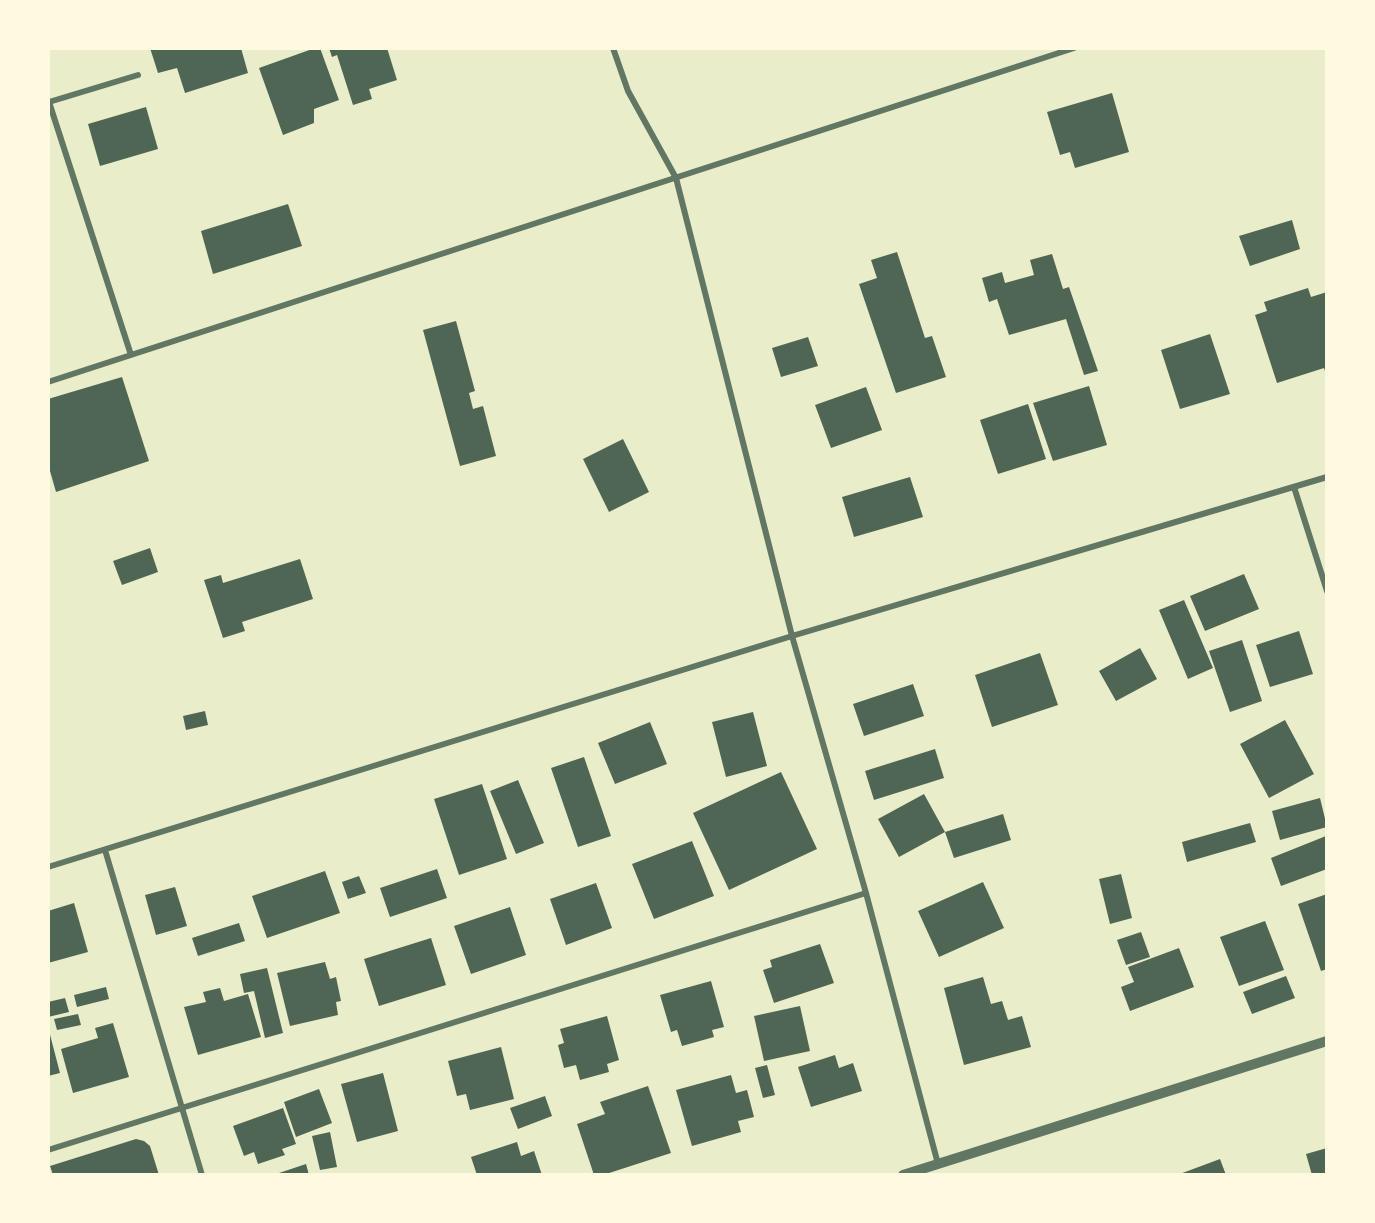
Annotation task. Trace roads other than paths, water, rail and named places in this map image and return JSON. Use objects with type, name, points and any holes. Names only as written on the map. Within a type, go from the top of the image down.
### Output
[{"type":"street","points":[[613,48],[628,91],[676,178],[792,636],[866,893],[938,1164]]},
{"type":"street","points":[[48,382],[1074,48]]},
{"type":"street","points":[[131,355],[49,102],[138,75]]},
{"type":"street","points":[[48,867],[792,636],[1327,477]]},
{"type":"street","points":[[1294,487],[1327,591]]},
{"type":"street","points":[[105,850],[202,1175]]},
{"type":"street","points":[[48,1150],[866,893]]},
{"type":"street","points":[[903,1175],[1327,1041]]}]
